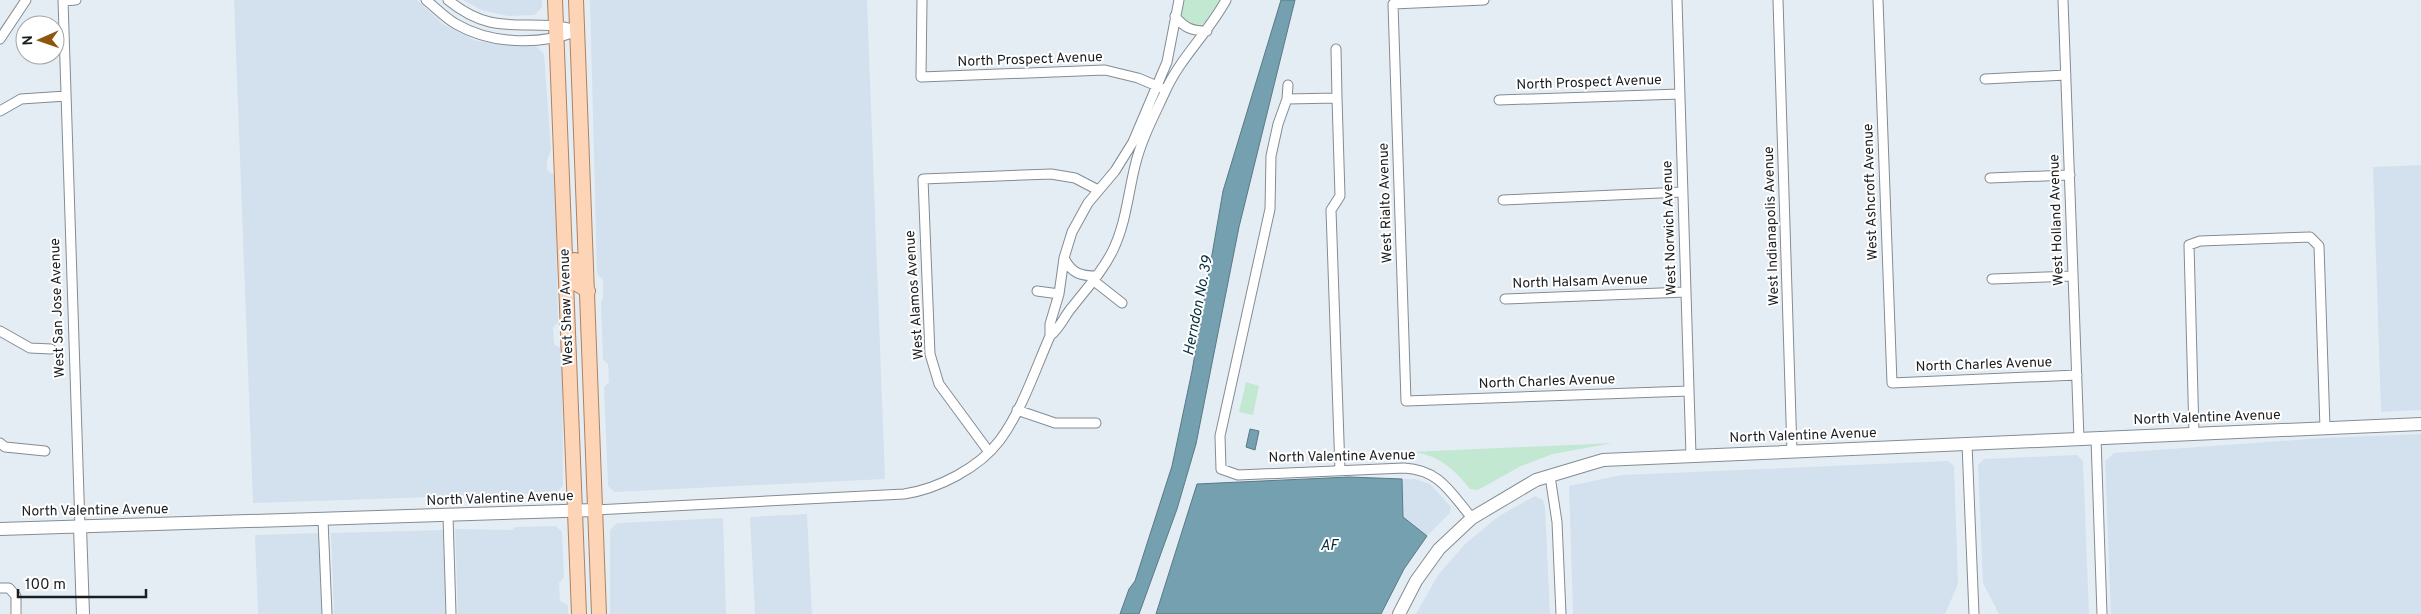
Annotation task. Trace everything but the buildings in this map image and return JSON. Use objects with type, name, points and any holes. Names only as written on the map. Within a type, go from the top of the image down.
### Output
[{"type":"main road","name":"West Shaw Avenue","points":[[555,0],[579,614]]},
{"type":"main road","name":"West Shaw Avenue","points":[[576,0],[600,614]]},
{"type":"main road","points":[[562,163],[573,202],[576,279],[579,287],[588,291]]},
{"type":"street","points":[[0,39],[26,0]]},
{"type":"street","points":[[63,0],[76,0]]},
{"type":"street","name":"West San Jose Avenue","points":[[63,0],[83,614]]},
{"type":"street","points":[[426,0],[455,24],[479,34],[512,40],[557,32],[578,31]]},
{"type":"street","points":[[448,0],[475,18],[493,24],[557,32],[578,31]]},
{"type":"street","name":"North Prospect Avenue","points":[[922,0],[921,77],[1105,70],[1129,75],[1162,88]]},
{"type":"street","points":[[1050,336],[1059,329],[1071,307],[1096,279],[1113,251],[1121,230],[1140,149],[1162,88],[1179,0]]},
{"type":"street","points":[[1050,336],[1050,324],[1059,294],[1064,258],[1075,224],[1088,203],[1123,160],[1162,88],[1207,31],[1226,0]]},
{"type":"street","name":"West Rialto Avenue","points":[[1406,401],[1394,4],[1484,0]]},
{"type":"street","name":"West Norwich Avenue","points":[[1677,0],[1691,455]]},
{"type":"street","name":"West Indianapolis Avenue","points":[[1778,0],[1792,452]]},
{"type":"street","name":"West Ashcroft Avenue","points":[[1878,0],[1892,383]]},
{"type":"street","name":"West Holland Avenue","points":[[2063,0],[2079,439]]},
{"type":"street","points":[[1175,16],[1182,25],[1189,29],[1207,31]]},
{"type":"street","points":[[1336,49],[1340,196],[1331,210],[1340,470]]},
{"type":"street","points":[[1984,79],[2066,75]]},
{"type":"street","points":[[1288,85],[1287,99],[1337,98]]},
{"type":"street","name":"North Prospect Avenue","points":[[1499,100],[1680,94]]},
{"type":"street","points":[[0,111],[21,98],[66,96]]},
{"type":"street","name":"North Valentine Avenue","points":[[1287,99],[1278,124],[1271,156],[1270,209],[1220,436],[1221,469],[1238,475],[1404,468],[1422,470],[1440,481],[1472,518],[1536,480],[1602,460],[2421,424]]},
{"type":"street","name":"West Alamos Avenue","points":[[989,452],[939,384],[930,354],[923,179],[1050,174],[1075,178],[1098,190]]},
{"type":"street","points":[[1990,178],[2070,175]]},
{"type":"street","points":[[1503,200],[1683,192]]},
{"type":"street","points":[[2194,434],[2189,245],[2200,241],[2288,236],[2310,237],[2319,246],[2325,428]]},
{"type":"street","points":[[1064,258],[1071,270],[1077,274],[1096,279],[1122,303]]},
{"type":"street","points":[[1992,279],[2073,276]]},
{"type":"street","points":[[1037,291],[1059,294]]},
{"type":"street","name":"North Halsam Avenue","points":[[1506,299],[1686,292]]},
{"type":"street","points":[[0,331],[30,348],[51,349]]},
{"type":"street","name":"North Valentine Avenue","points":[[0,529],[574,511],[917,492],[953,478],[989,452],[1008,428],[1050,336]]},
{"type":"street","name":"North Charles Avenue","points":[[1892,383],[2077,375]]},
{"type":"street","name":"North Charles Avenue","points":[[1406,401],[1689,391]]},
{"type":"street","points":[[1017,410],[1055,423],[1096,423]]},
{"type":"street","points":[[2096,438],[2102,614]]},
{"type":"street","points":[[0,443],[5,447],[45,451]]},
{"type":"street","points":[[1967,444],[1974,614]]},
{"type":"street","points":[[1550,476],[1558,522],[1561,614]]},
{"type":"street","points":[[448,516],[451,614]]},
{"type":"street","points":[[1399,614],[1416,581],[1439,549],[1472,518]]},
{"type":"street","points":[[323,520],[327,614]]},
{"type":"street","points":[[0,588],[9,588],[16,596],[16,614]]},
{"type":"shaded area","points":[[234,0],[417,0],[443,24],[476,41],[536,46],[544,54],[551,149],[547,161],[547,170],[555,176],[558,323],[553,327],[554,344],[562,349],[563,486],[556,493],[253,503]]},
{"type":"shaded area","points":[[463,0],[542,0],[542,7],[535,15],[508,16],[481,10]]},
{"type":"shaded area","points":[[590,0],[867,0],[885,479],[614,492],[608,486],[604,387],[609,382],[608,364],[603,360],[601,302],[603,299],[603,280],[597,274]]},
{"type":"shaded area","points":[[2421,165],[2421,410],[2381,412],[2373,167]]},
{"type":"shaded area","points":[[2421,434],[2421,614],[2111,614],[2105,461],[2114,453],[2323,438]]},
{"type":"shaded area","points":[[2077,455],[2083,461],[2089,614],[1999,614],[1983,583],[1978,465],[1984,459]]},
{"type":"shaded area","points":[[1948,461],[1954,466],[1958,584],[1945,614],[1573,614],[1569,486],[1622,475]]},
{"type":"shaded area","points":[[1402,479],[1415,479],[1430,484],[1451,507],[1450,513],[1427,536],[1403,517]]},
{"type":"shaded area","points":[[1535,496],[1543,500],[1545,507],[1550,614],[1416,614],[1438,575],[1465,544],[1499,516]]},
{"type":"shaded area","points":[[807,514],[812,614],[755,614],[750,517]]},
{"type":"shaded area","points":[[723,518],[726,614],[610,614],[610,530],[617,523]]},
{"type":"shaded area","points":[[556,526],[562,532],[564,577],[559,583],[560,601],[568,605],[568,614],[458,614],[455,529],[512,530],[515,527]]},
{"type":"shaded area","points":[[443,530],[446,614],[334,614],[331,533]]},
{"type":"shaded area","points":[[319,533],[322,614],[258,614],[255,535]]},
{"type":"green space","points":[[1184,0],[1220,0],[1206,23],[1190,25],[1181,17]]},
{"type":"green space","points":[[1246,382],[1259,386],[1253,415],[1239,412]]},
{"type":"green space","points":[[1613,443],[1553,454],[1521,466],[1478,490],[1470,489],[1451,469],[1437,459],[1420,453],[1410,452]]},
{"type":"water","points":[[1281,0],[1295,0],[1239,227],[1196,444],[1177,509],[1139,614],[1120,614],[1129,589],[1135,581],[1172,466],[1192,371],[1223,191]]},
{"type":"water","points":[[1250,429],[1259,431],[1255,450],[1246,447]]},
{"type":"water","name":"AF","points":[[1349,477],[1402,479],[1403,517],[1427,536],[1404,569],[1381,614],[1156,614],[1197,484]]},
{"type":"water label","name":"Herndon No. 39","points":[[1199,306]]}]
